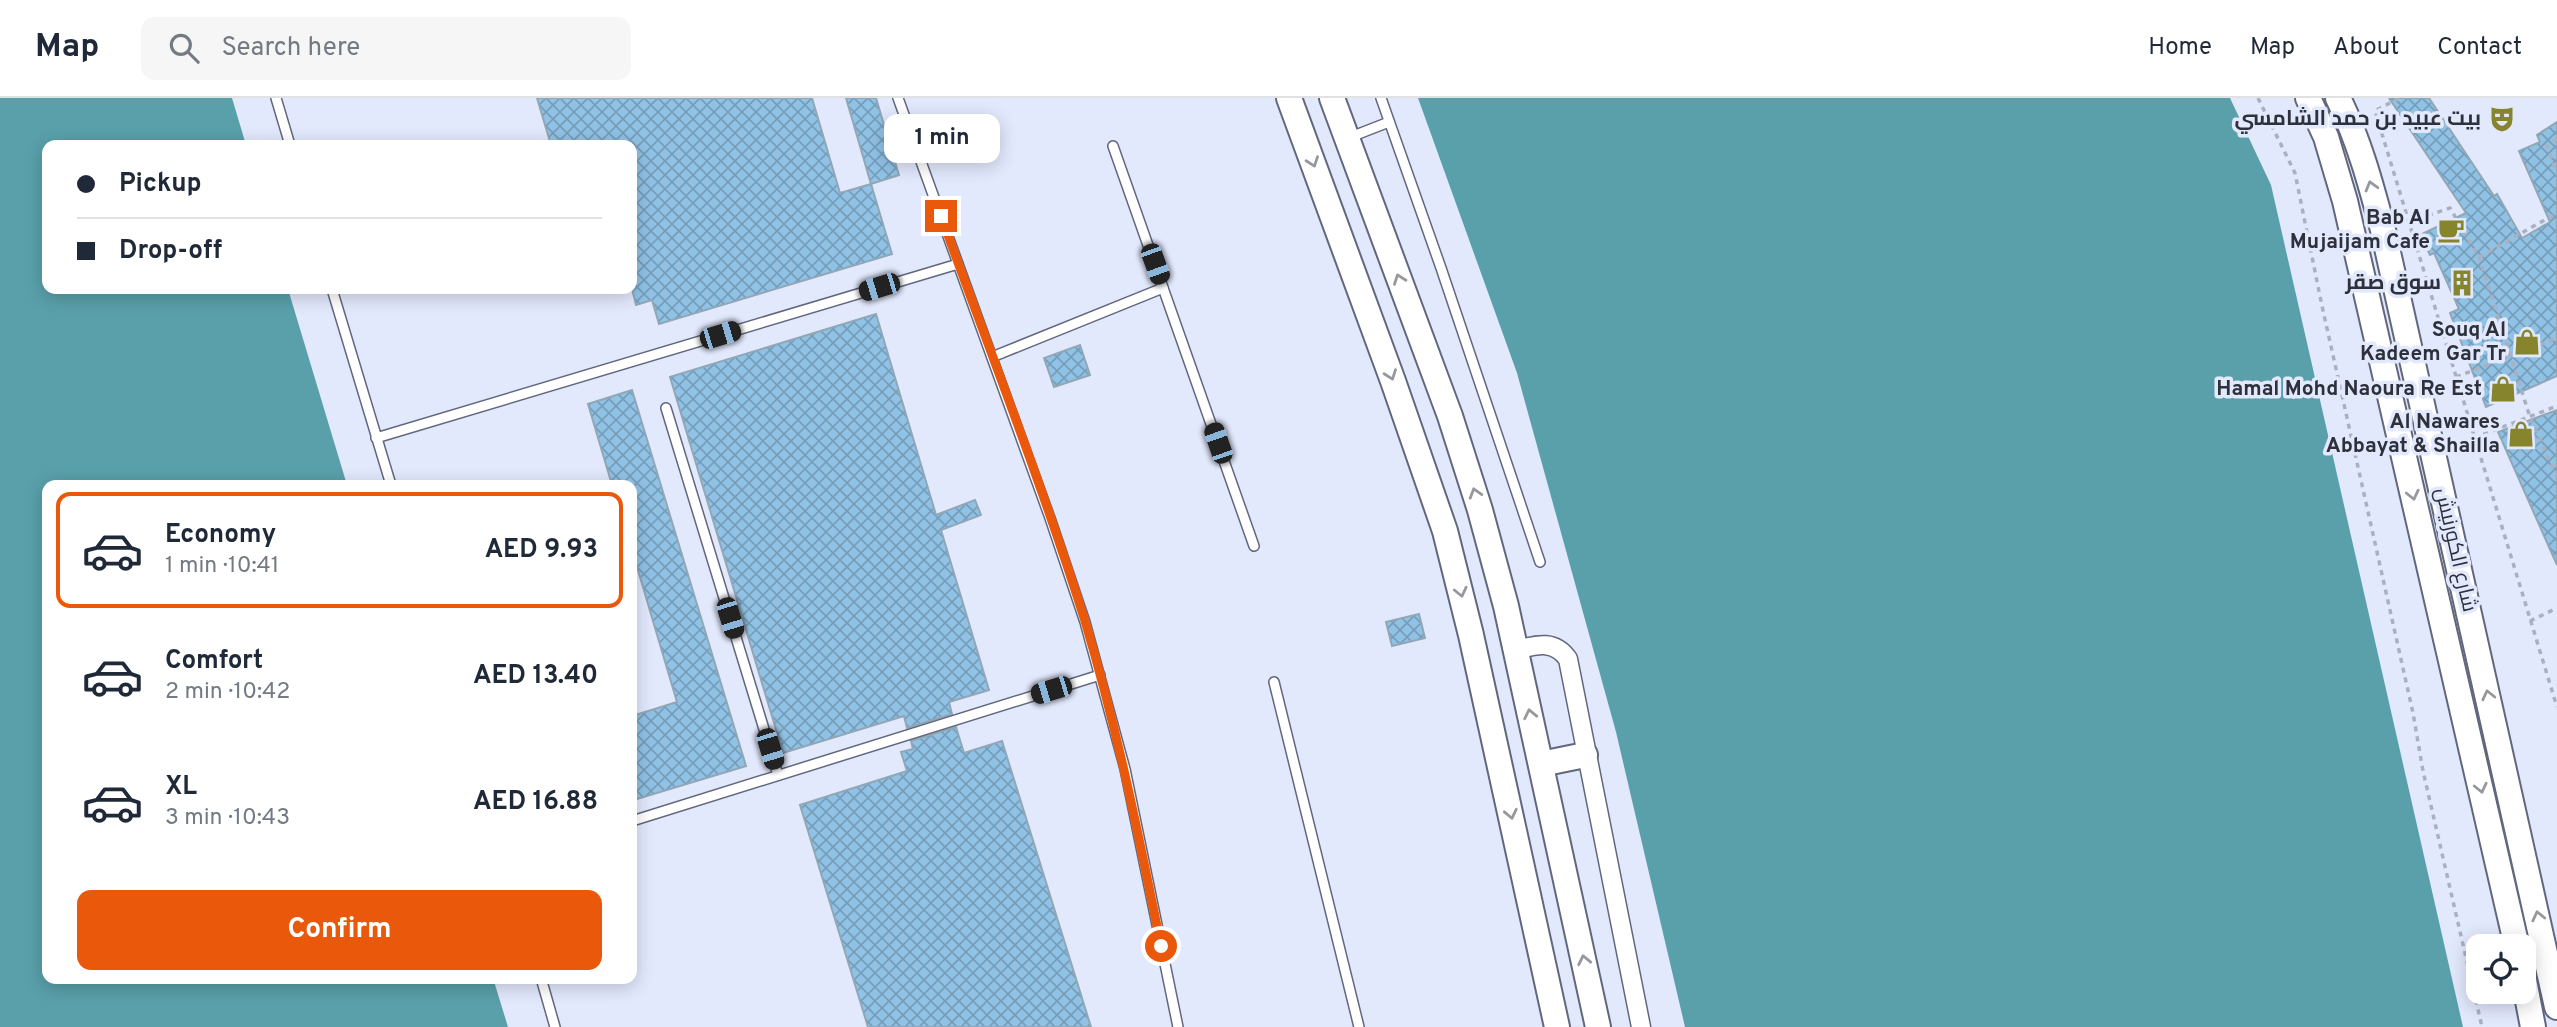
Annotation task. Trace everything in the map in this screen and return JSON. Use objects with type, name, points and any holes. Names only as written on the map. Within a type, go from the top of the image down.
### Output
[{"type":"street","points":[[1289,98],[1394,381],[1445,531],[1471,635],[1558,1027]]},
{"type":"street","points":[[1332,98],[1466,463],[1494,558],[1598,1027]]},
{"type":"street","name":"شارع الكورنيش","points":[[2308,98],[2326,137],[2345,201],[2514,934]]},
{"type":"street","name":"شارع الكورنيش","points":[[2338,98],[2354,132],[2379,217],[2557,1007]]},
{"type":"street","points":[[1516,650],[1550,645],[1557,648],[1567,659],[1641,1027]]},
{"type":"street","points":[[1541,764],[1585,755]]},
{"type":"street","points":[[2529,1004],[2533,1027]]},
{"type":"lane","points":[[276,98],[289,140]]},
{"type":"lane","points":[[898,98],[1068,570],[1100,675],[1135,817],[1178,1027]]},
{"type":"lane","points":[[1381,98],[1540,562]]},
{"type":"lane","points":[[1347,139],[1389,122]]},
{"type":"lane","points":[[1113,146],[1254,546]]},
{"type":"lane","points":[[376,438],[958,264]]},
{"type":"lane","points":[[992,357],[1163,288]]},
{"type":"lane","points":[[333,294],[389,480]]},
{"type":"lane","points":[[666,408],[778,775]]},
{"type":"lane","points":[[637,819],[1100,675]]},
{"type":"lane","points":[[1274,682],[1359,1027]]},
{"type":"lane","points":[[543,984],[555,1027]]},
{"type":"path","points":[[2258,98],[2295,173],[2413,713],[2423,771],[2483,1027]]},
{"type":"path","points":[[2399,98],[2375,111],[2557,707]]},
{"type":"path","points":[[2557,139],[2547,146],[2557,174]]},
{"type":"path","points":[[2409,222],[2450,208],[2479,257],[2530,417],[2557,477]]},
{"type":"path","points":[[2479,257],[2557,214]]},
{"type":"path","points":[[2456,377],[2557,338]]},
{"type":"path","points":[[2474,438],[2557,407]]},
{"type":"path","points":[[2530,621],[2557,608]]},
{"type":"shaded area","points":[[0,98],[232,98],[245,140],[42,140],[42,294],[290,294],[345,480],[42,480],[42,984],[495,984],[508,1027],[0,1027]]},
{"type":"shaded area","points":[[1418,98],[2230,98],[2271,185],[2463,1027],[1685,1027],[1616,732],[1517,373]]},
{"type":"building","points":[[537,98],[812,98],[840,193],[871,184],[892,254],[659,324],[652,300],[636,305],[633,294],[637,294],[637,140],[550,140]]},
{"type":"building","points":[[846,98],[876,98],[899,175],[871,184]]},
{"type":"building","points":[[2389,98],[2429,98],[2494,196],[2497,194],[2522,238],[2550,222],[2519,151],[2540,142],[2537,135],[2557,122],[2557,376],[2486,407],[2450,313],[2459,309],[2434,253],[2430,255],[2420,235],[2466,213]]},
{"type":"building","points":[[876,314],[936,515],[975,500],[981,515],[941,530],[989,690],[949,702],[952,714],[907,728],[904,716],[783,753],[670,377]]},
{"type":"building","points":[[1080,345],[1090,375],[1054,387],[1044,358]]},
{"type":"building","points":[[632,390],[746,766],[637,799],[637,714],[677,702],[637,567],[637,480],[611,480],[588,404]]},
{"type":"building","points":[[2557,410],[2557,565],[2498,432]]},
{"type":"building","points":[[1419,614],[1425,638],[1392,646],[1386,622]]},
{"type":"building","points":[[956,727],[964,753],[1002,741],[1091,1027],[868,1027],[800,805],[907,771],[901,752],[913,749],[911,741]]},
{"type":"place","name":"بيت عبيد بن حمد الشامسي","points":[[2502,119]]},
{"type":"place","name":"Bab Al Mujaijam Cafe","points":[[2451,230]]},
{"type":"place","name":"سوق صقر","points":[[2462,283]]},
{"type":"place","name":"Souq Al Kadeem Gar Tr","points":[[2527,342]]},
{"type":"place","name":"Hamal Mohd Naoura Re Est","points":[[2503,389]]},
{"type":"place","name":"Al Nawares Abbayat & Shailla","points":[[2521,434]]},
{"type":"route","points":[[941,216],[1085,622],[1125,769],[1161,946]]}]
